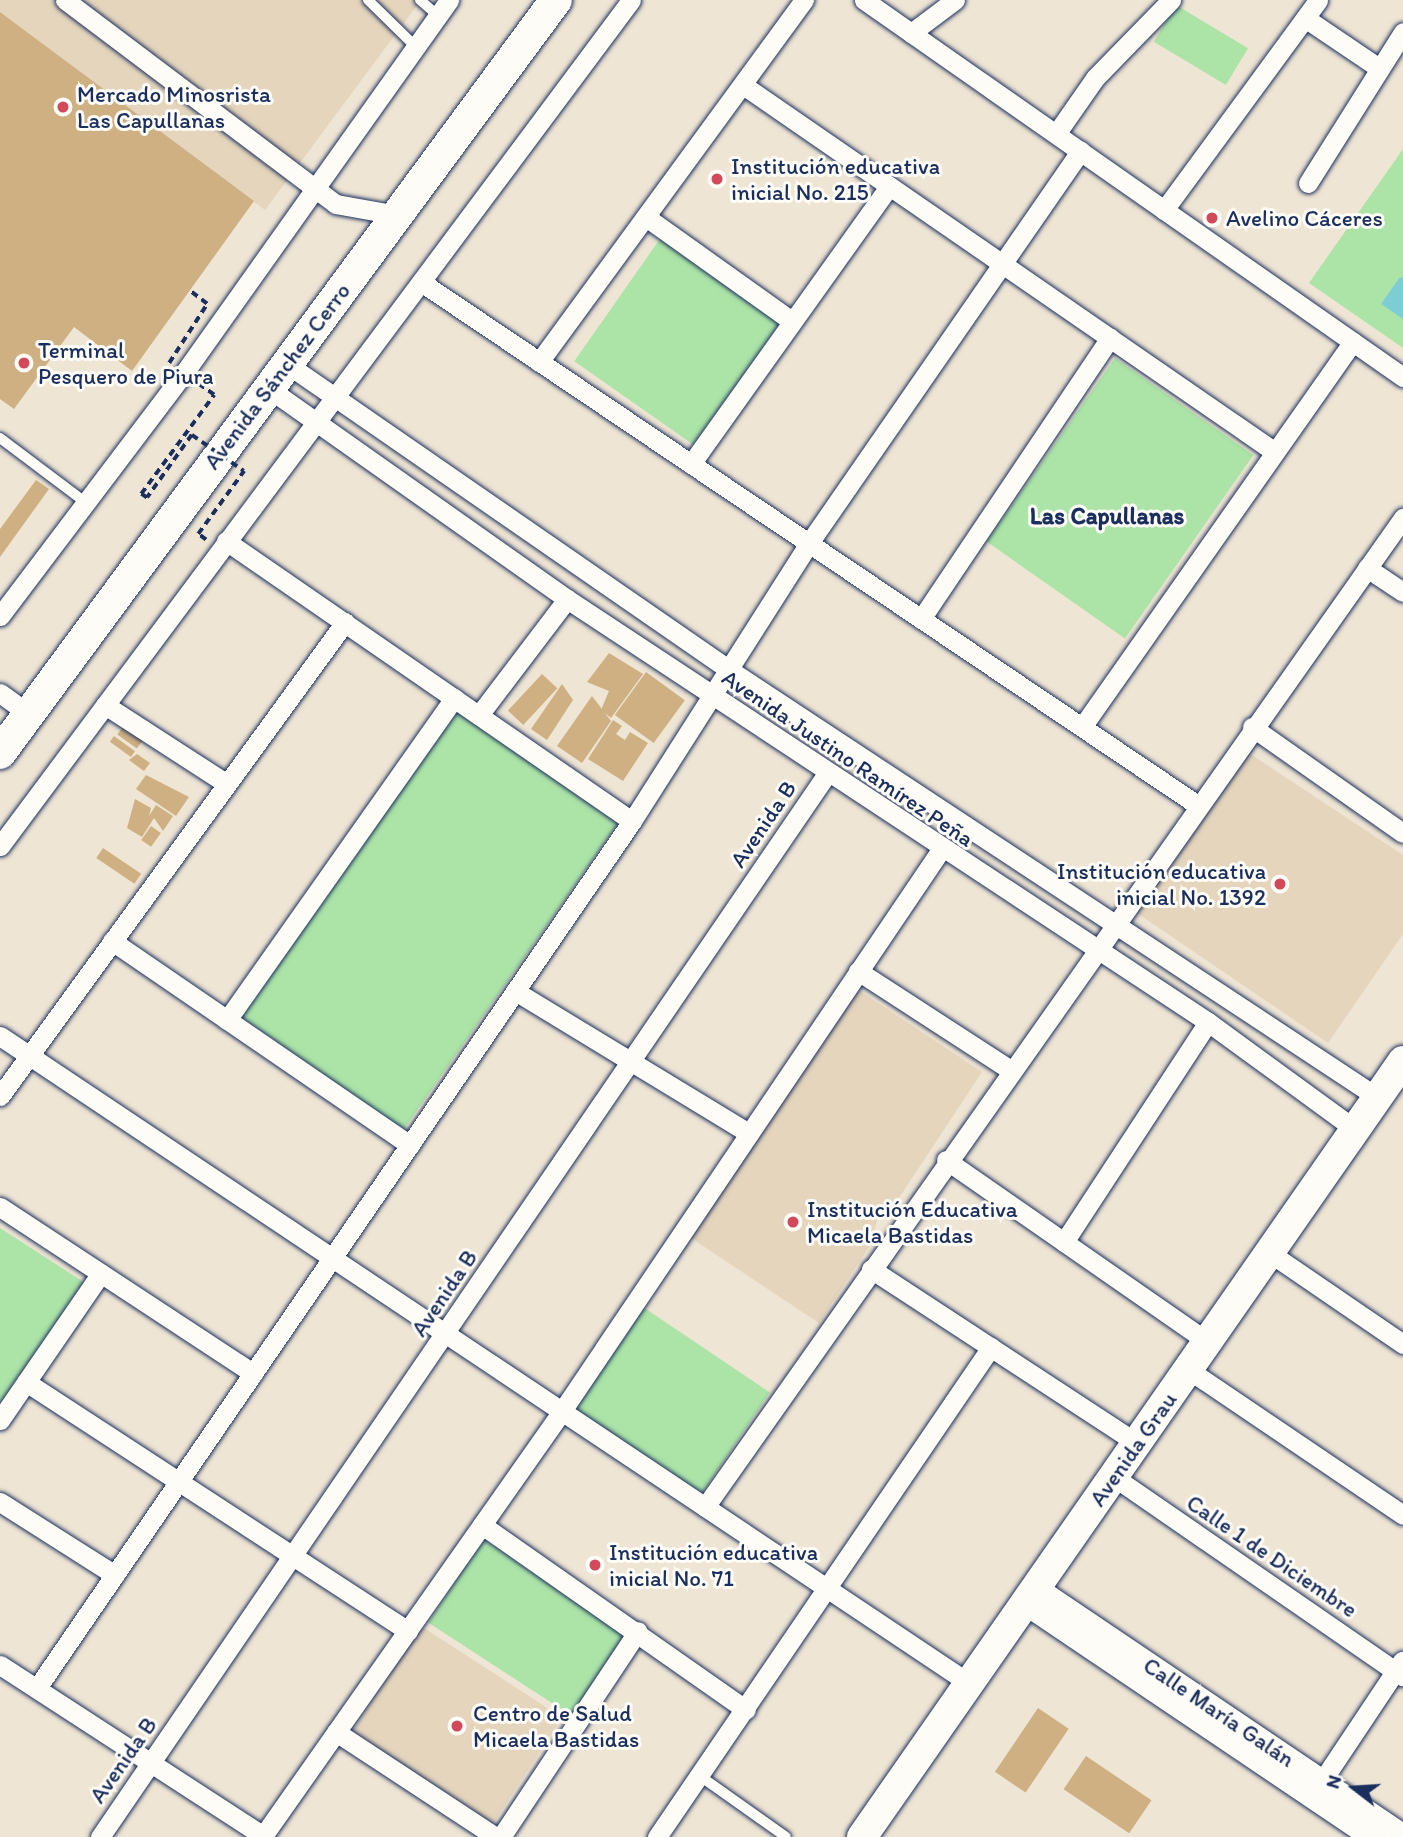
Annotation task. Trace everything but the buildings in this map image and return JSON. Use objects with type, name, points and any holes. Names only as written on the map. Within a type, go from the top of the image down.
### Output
[{"type":"highway","name":"Avenida Sánchez Cerro","points":[[0,753],[556,0]]},
{"type":"main road","name":"Avenida Grau","points":[[862,1837],[1403,1061]]},
{"type":"street","points":[[0,846],[105,705],[220,535],[316,425],[631,0]]},
{"type":"street","points":[[539,362],[804,0]]},
{"type":"street","points":[[864,0],[1403,377]]},
{"type":"street","points":[[911,33],[955,0]]},
{"type":"street","points":[[1056,134],[1095,78],[1171,0]]},
{"type":"street","points":[[69,1],[316,190],[357,213],[397,215]]},
{"type":"street","points":[[1164,210],[1311,6],[1379,68]]},
{"type":"street","points":[[0,616],[316,190],[443,7]]},
{"type":"street","points":[[1308,183],[1403,33]]},
{"type":"street","points":[[743,85],[1275,452]]},
{"type":"street","points":[[37,1688],[632,821],[731,671],[808,543],[1004,265],[1080,151]]},
{"type":"street","points":[[691,464],[889,186]]},
{"type":"street","points":[[646,217],[792,321]]},
{"type":"street","points":[[421,282],[1196,804]]},
{"type":"street","points":[[921,619],[1111,338]]},
{"type":"street","points":[[1082,727],[1353,342]]},
{"type":"street","name":"Avenida Justino Ramírez Peña","points":[[277,376],[334,401],[1113,926],[1377,1097]]},
{"type":"street","name":"Avenida Justino Ramírez Peña","points":[[277,376],[316,425],[826,775],[1208,1022],[1355,1129]]},
{"type":"street","points":[[705,1507],[1009,1069],[1097,950],[1196,804],[1403,517]]},
{"type":"street","points":[[220,535],[632,821]]},
{"type":"street","points":[[1367,568],[1403,592]]},
{"type":"street","points":[[479,715],[567,599]]},
{"type":"street","points":[[0,1096],[345,622]]},
{"type":"street","points":[[0,693],[29,714]]},
{"type":"street","points":[[228,1020],[454,698]]},
{"type":"street","points":[[105,705],[227,784]]},
{"type":"street","points":[[1251,727],[1403,834]]},
{"type":"street","name":"Avenida B","points":[[100,1837],[826,775]]},
{"type":"street","points":[[0,1665],[264,1836],[562,1411],[940,850]]},
{"type":"street","points":[[112,941],[410,1145]]},
{"type":"street","points":[[858,971],[1009,1069]]},
{"type":"street","points":[[515,991],[633,1060],[749,1133]]},
{"type":"street","points":[[1064,1242],[1208,1022]]},
{"type":"street","points":[[0,1036],[970,1684]]},
{"type":"street","points":[[946,1160],[1208,1342]]},
{"type":"street","points":[[0,1207],[253,1373]]},
{"type":"street","points":[[1270,1253],[1403,1344]]},
{"type":"street","points":[[871,1269],[1138,1443]]},
{"type":"street","points":[[0,1420],[101,1273]]},
{"type":"street","points":[[657,1837],[830,1590],[990,1347]]},
{"type":"street","points":[[1189,1370],[1403,1515]]},
{"type":"street","points":[[26,1382],[292,1558],[408,1631]]},
{"type":"street","name":"Calle 1 de Diciembre","points":[[1114,1477],[1401,1669]]},
{"type":"street","points":[[0,1502],[115,1575]]},
{"type":"street","points":[[482,1525],[638,1631],[746,1710]]},
{"type":"street","name":"Calle María Galán","points":[[1030,1596],[1317,1789],[1403,1836]]},
{"type":"street","points":[[336,1732],[499,1837],[638,1631]]},
{"type":"street","points":[[1317,1789],[1401,1669]]},
{"type":"street","name":"Calle María Galán","points":[[1317,1789],[1372,1837]]},
{"type":"lane","points":[[368,0],[416,47]]},
{"type":"lane","points":[[420,0],[443,7]]},
{"type":"lane","points":[[0,438],[85,502]]},
{"type":"lane","points":[[700,1776],[786,1837]]},
{"type":"path","points":[[214,395],[141,494],[147,498],[192,435],[244,471],[198,534],[206,540],[220,535]]},
{"type":"shaded area","points":[[0,0],[421,0],[265,210],[0,12]]},
{"type":"shaded area","name":"Institución educativa inicial No. 1392","points":[[1246,751],[1403,855],[1403,934],[1328,1043],[1137,913]]},
{"type":"shaded area","points":[[854,987],[982,1072],[893,1207],[879,1212],[871,1244],[819,1323],[688,1236]]},
{"type":"shaded area","name":"Centro de Salud Micaela Bastidas","points":[[421,1626],[562,1717],[492,1825],[351,1733]]},
{"type":"green space","points":[[1176,5],[1248,48],[1226,85],[1154,42]]},
{"type":"green space","points":[[1403,149],[1403,348],[1309,283]]},
{"type":"green space","points":[[662,236],[786,323],[698,448],[574,361]]},
{"type":"green space","points":[[1115,358],[1253,455],[1125,638],[987,541]]},
{"type":"green space","points":[[457,708],[619,822],[403,1130],[241,1017]]},
{"type":"green space","points":[[0,1228],[85,1283],[0,1413]]},
{"type":"green space","points":[[643,1307],[770,1393],[701,1495],[574,1409]]},
{"type":"green space","points":[[483,1539],[626,1632],[572,1716],[429,1623]]},
{"type":"water","points":[[1400,277],[1403,278],[1403,319],[1381,304]]},
{"type":"place","name":"Mercado Minosrista Las Capullanas","points":[[63,107]]},
{"type":"place","name":"Institución educativa inicial No. 215","points":[[717,179]]},
{"type":"place","name":"Avelino Cáceres","points":[[1212,218]]},
{"type":"place","name":"Terminal Pesquero de Piura","points":[[24,363]]},
{"type":"place","name":"Institución educativa inicial No. 1392","points":[[1280,884]]},
{"type":"place","name":"Institución Educativa Micaela Bastidas","points":[[793,1222]]},
{"type":"place","name":"Institución educativa inicial No. 71","points":[[595,1565]]},
{"type":"place","name":"Centro de Salud Micaela Bastidas","points":[[457,1726]]},
{"type":"district","name":"Las Capullanas","points":[[1107,516]]}]
